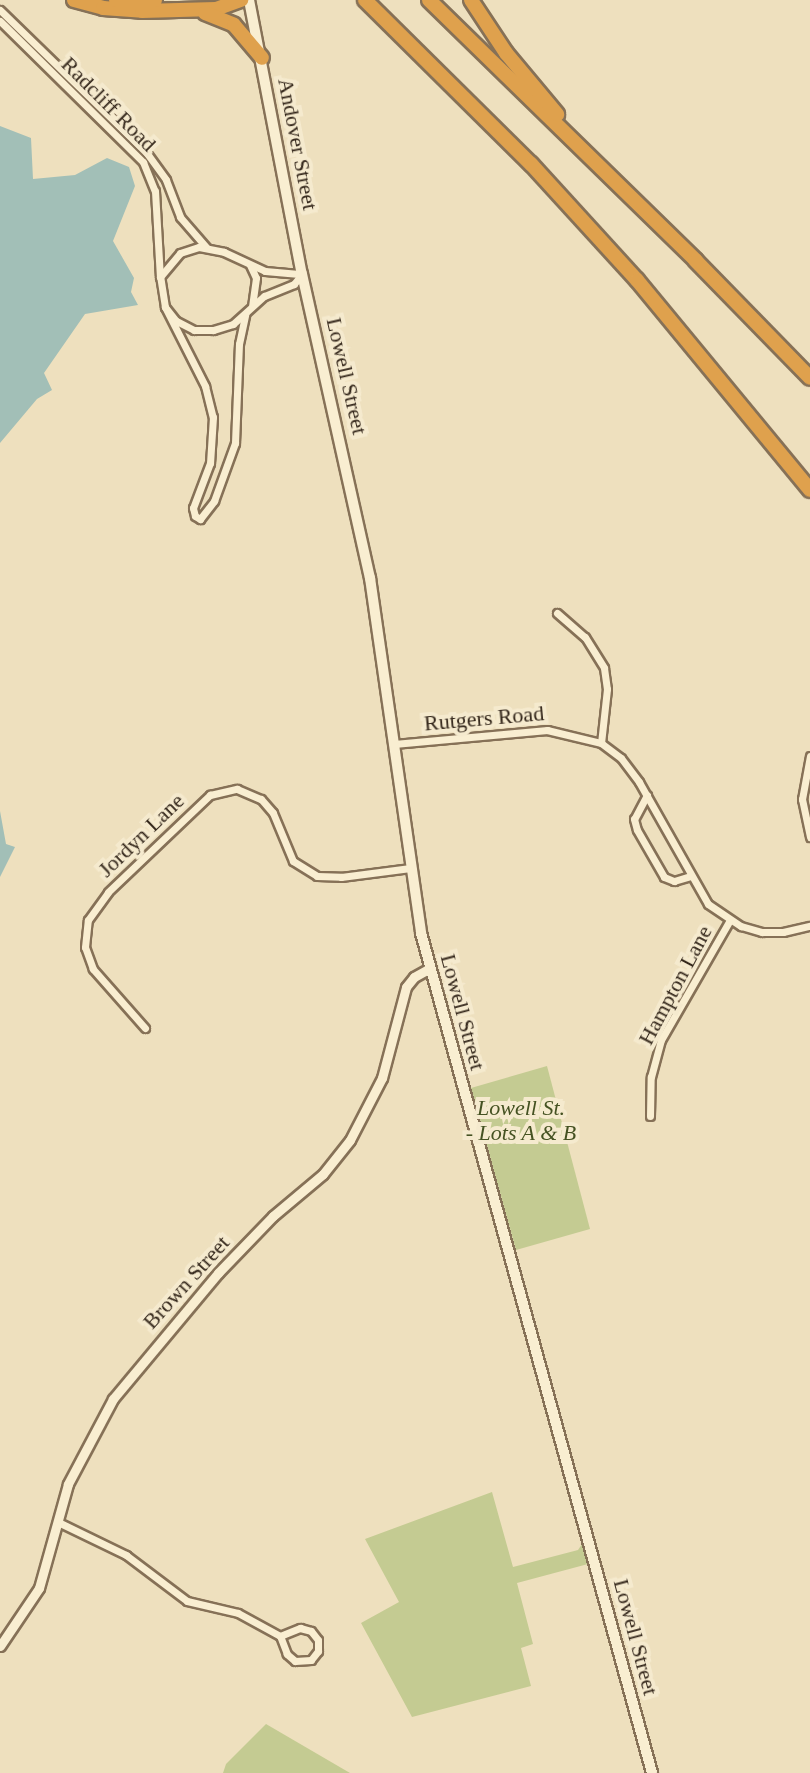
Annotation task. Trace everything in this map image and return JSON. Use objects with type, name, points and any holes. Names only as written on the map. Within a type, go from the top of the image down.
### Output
[{"type":"highway","points":[[74,0],[116,10],[197,11],[226,7],[241,0]]},
{"type":"highway","points":[[116,0],[155,0]]},
{"type":"highway","points":[[365,0],[492,125],[628,270],[810,490]]},
{"type":"highway","points":[[429,0],[810,378]]},
{"type":"highway","points":[[471,0],[506,53],[608,176]]},
{"type":"highway","points":[[197,11],[234,25],[262,58]]},
{"type":"main road","name":"Andover Street","points":[[249,0],[307,295]]},
{"type":"main road","name":"Lowell Street","points":[[307,295],[366,556],[410,868],[430,968],[652,1773]]},
{"type":"street","name":"Radcliff Road","points":[[0,10],[14,29],[143,162],[155,191],[160,277]]},
{"type":"street","name":"Radcliff Road","points":[[0,21],[14,29],[146,152],[166,180],[180,217],[206,247]]},
{"type":"street","points":[[250,265],[256,285],[239,344],[235,443],[214,501],[200,519],[195,516],[193,508],[210,463],[213,417],[205,386],[165,307],[160,277],[180,253],[206,247],[276,273],[302,274]]},
{"type":"street","points":[[165,307],[176,321],[194,330],[223,328],[272,291],[294,284],[302,274]]},
{"type":"street","points":[[557,613],[585,637],[604,668],[607,689],[601,743],[621,758],[647,795],[708,904],[730,920],[766,932],[810,926]]},
{"type":"street","name":"Rutgers Road","points":[[394,744],[547,730],[601,743]]},
{"type":"street","points":[[810,756],[802,799],[810,837]]},
{"type":"street","name":"Jordyn Lane","points":[[145,1028],[96,976],[85,947],[88,920],[108,892],[210,795],[237,789],[264,802],[275,818],[293,861],[313,875],[334,878],[410,868]]},
{"type":"street","points":[[647,795],[634,819],[637,830],[664,877],[674,881],[690,876]]},
{"type":"street","name":"Hampton Lane","points":[[650,1116],[651,1077],[661,1040],[730,920]]},
{"type":"street","name":"Brown Street","points":[[0,1646],[39,1588],[71,1476],[113,1399],[130,1374],[251,1238],[323,1174],[350,1140],[382,1078],[406,987],[414,977],[430,968]]},
{"type":"street","points":[[58,1522],[126,1555],[177,1595],[238,1613],[280,1636],[287,1654],[295,1661],[311,1660],[318,1651],[318,1640],[306,1629],[280,1636]]},
{"type":"green space","name":"Lowell St. - Lots A & B","points":[[547,1066],[590,1229],[516,1250],[471,1088]]},
{"type":"green space","points":[[492,1492],[513,1567],[578,1550],[582,1544],[588,1564],[517,1583],[533,1644],[521,1648],[531,1686],[412,1717],[361,1623],[399,1602],[365,1539]]},
{"type":"green space","points":[[266,1724],[350,1773],[223,1773],[226,1764]]},
{"type":"water","points":[[0,126],[31,138],[33,179],[75,175],[107,158],[129,167],[135,186],[113,241],[134,278],[131,292],[138,305],[85,314],[44,373],[52,390],[37,399],[0,443]]},
{"type":"water","points":[[0,811],[6,844],[15,847],[0,877]]}]
